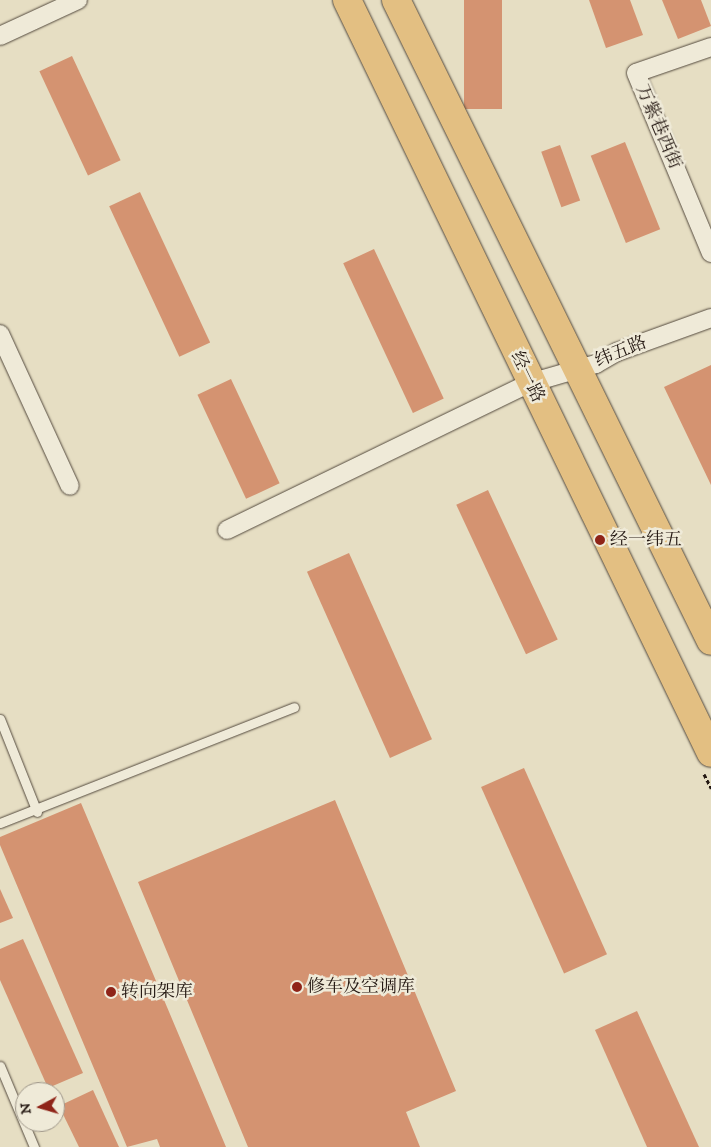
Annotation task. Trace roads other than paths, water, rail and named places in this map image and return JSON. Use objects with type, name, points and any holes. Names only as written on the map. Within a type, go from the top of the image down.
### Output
[{"type":"main road","name":"经一路","points":[[347,0],[530,383],[711,753]]},
{"type":"main road","points":[[396,0],[711,641]]},
{"type":"street","points":[[0,36],[78,0]]},
{"type":"street","name":"万紫巷西街","points":[[711,47],[636,73],[711,253]]},
{"type":"street","name":"纬五路","points":[[227,530],[530,383],[575,367],[596,364],[617,352],[711,318]]},
{"type":"street","points":[[0,334],[70,486]]},
{"type":"lane","points":[[0,823],[37,812],[294,707]]},
{"type":"lane","points":[[0,719],[37,812]]},
{"type":"lane","points":[[0,1066],[34,1147]]},
{"type":"place","name":"经一纬五","points":[[600,540]]},
{"type":"place","name":"修车及空调库","points":[[297,987]]},
{"type":"place","name":"转向架库","points":[[111,992]]}]
